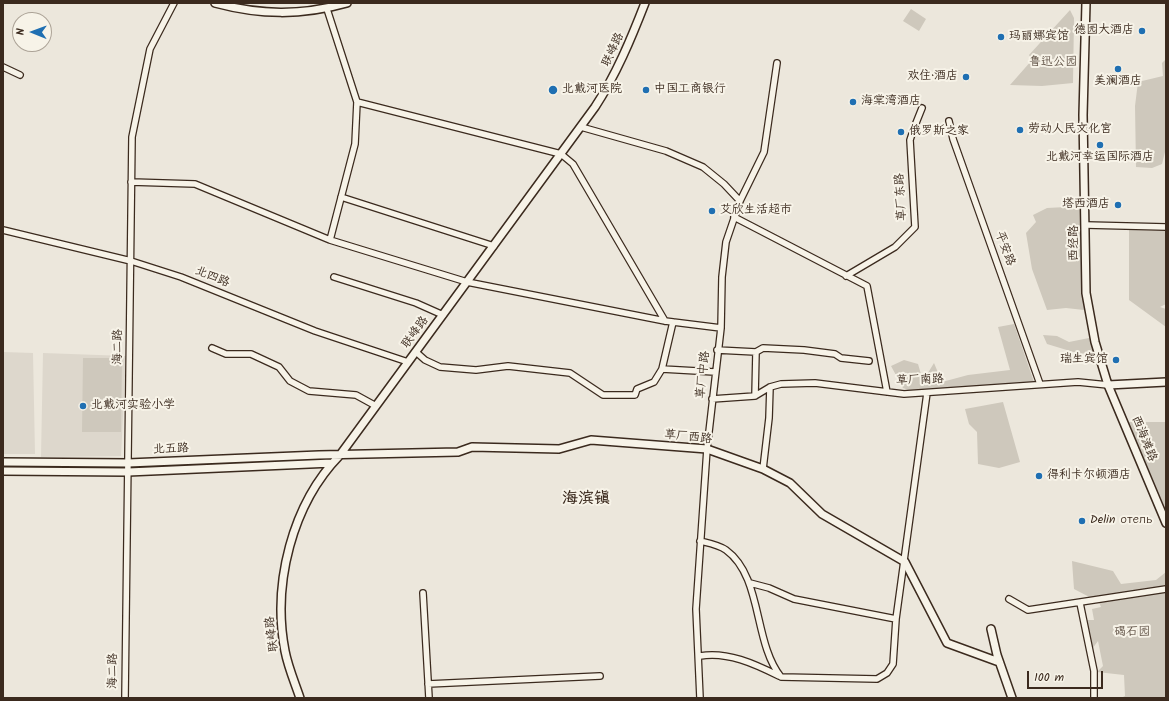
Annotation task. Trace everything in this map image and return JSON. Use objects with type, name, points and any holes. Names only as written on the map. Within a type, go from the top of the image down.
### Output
[{"type":"main road","points":[[215,3],[242,10],[284,13],[327,9],[347,3]]},
{"type":"main road","name":"联峰路","points":[[300,698],[285,651],[281,608],[285,568],[298,520],[323,474],[340,455],[581,127],[608,85],[630,44],[645,3]]},
{"type":"main road","points":[[1080,3],[1084,17]]},
{"type":"main road","name":"西经路","points":[[1086,3],[1084,17],[1083,115],[1086,293],[1095,342],[1108,385]]},
{"type":"main road","points":[[1108,385],[1166,382]]},
{"type":"main road","name":"西海滩路","points":[[1108,385],[1166,524]]},
{"type":"main road","name":"草厂西路","points":[[340,455],[458,452],[472,447],[559,448],[591,440],[707,449],[762,469],[790,483],[822,514],[905,562]]},
{"type":"main road","name":"北五路","points":[[3,462],[128,463],[340,455]]},
{"type":"main road","name":"北五路","points":[[3,471],[128,472],[332,463]]},
{"type":"main road","points":[[905,562],[947,643],[999,662]]},
{"type":"main road","points":[[991,629],[999,662],[1012,698]]},
{"type":"street","name":"海二路","points":[[125,698],[132,136],[150,48],[174,3]]},
{"type":"street","points":[[327,9],[357,102],[355,144],[330,240]]},
{"type":"street","name":"草厂中路","points":[[700,698],[700,656],[696,609],[707,449],[717,350],[721,328],[722,277],[726,249],[734,217],[740,201],[764,152],[777,63]]},
{"type":"street","points":[[3,67],[20,75]]},
{"type":"street","points":[[357,102],[561,154],[573,164],[665,321]]},
{"type":"street","name":"草厂东路","points":[[846,276],[895,247],[915,227],[910,140],[922,108]]},
{"type":"street","name":"平安路","points":[[949,121],[953,139],[1040,384]]},
{"type":"street","points":[[581,127],[666,151],[703,167],[724,184],[740,201]]},
{"type":"street","points":[[131,182],[195,184],[330,240],[467,282],[665,321],[721,328]]},
{"type":"street","points":[[341,197],[494,246]]},
{"type":"street","points":[[734,217],[867,286],[887,392]]},
{"type":"street","points":[[1086,225],[1166,227]]},
{"type":"street","name":"北四路","points":[[3,230],[131,261],[181,277],[315,331],[408,362]]},
{"type":"street","points":[[334,277],[416,303],[443,315]]},
{"type":"street","points":[[416,352],[425,360],[440,367],[476,370],[508,366],[570,373],[603,395],[636,395],[636,389],[654,382],[662,369],[673,322]]},
{"type":"street","points":[[212,348],[226,354],[251,354],[279,367],[290,380],[309,391],[339,395],[356,395],[376,406]]},
{"type":"street","points":[[717,350],[756,352],[763,348],[804,350],[835,354],[841,358],[869,361]]},
{"type":"street","points":[[755,396],[756,352]]},
{"type":"street","points":[[662,369],[715,372]]},
{"type":"street","name":"草厂南路","points":[[712,399],[755,396],[770,387],[782,384],[815,383],[904,394],[1078,382],[1108,385]]},
{"type":"street","points":[[762,469],[769,418],[770,387]]},
{"type":"street","points":[[700,656],[713,654],[741,660],[781,677],[877,679],[887,673],[893,664],[896,619],[927,393]]},
{"type":"street","points":[[700,540],[726,550],[738,564],[750,583],[758,622],[771,661],[781,677]]},
{"type":"street","points":[[750,583],[769,588],[794,599],[896,619]]},
{"type":"street","points":[[1009,599],[1028,610],[1166,589]]},
{"type":"street","points":[[423,593],[429,698]]},
{"type":"street","points":[[1080,603],[1094,671],[1094,698]]},
{"type":"street","points":[[428,684],[600,676]]},
{"type":"shaded area","points":[[3,352],[33,353],[35,454],[3,454]]},
{"type":"shaded area","name":"北戴河实验小学","points":[[43,353],[126,356],[121,456],[41,457]]},
{"type":"green space","points":[[911,9],[926,19],[919,31],[903,21]]},
{"type":"green space","name":"鲁迅公园","points":[[1070,10],[1074,18],[1073,83],[1042,86],[1010,85],[1032,60],[1029,55]]},
{"type":"green space","points":[[1166,59],[1166,148],[1162,164],[1152,168],[1136,167],[1135,106],[1138,82],[1163,76],[1162,63]]},
{"type":"green space","points":[[1066,207],[1084,211],[1084,310],[1066,308],[1047,310],[1032,269],[1026,233],[1036,222],[1033,215],[1047,208]]},
{"type":"green space","points":[[1129,230],[1166,231],[1166,304],[1160,307],[1166,309],[1166,327],[1129,300]]},
{"type":"green space","points":[[1014,324],[1034,382],[911,391],[903,388],[891,366],[904,360],[918,364],[923,381],[934,363],[942,382],[968,375],[1010,370],[998,327]]},
{"type":"green space","points":[[1043,335],[1057,336],[1069,342],[1094,337],[1098,351],[1080,354],[1047,344]]},
{"type":"green space","points":[[83,358],[122,358],[121,432],[82,432]]},
{"type":"green space","points":[[1003,402],[1020,462],[999,468],[978,464],[977,432],[969,424],[965,409]]},
{"type":"green space","points":[[1166,422],[1166,518],[1127,423]]},
{"type":"green space","name":"碣石园","points":[[1072,561],[1113,571],[1121,584],[1156,580],[1166,572],[1166,698],[1121,698],[1125,696],[1124,675],[1097,672],[1103,666],[1098,641],[1089,653],[1086,620],[1094,620],[1092,609],[1101,607],[1099,602],[1074,589]]},
{"type":"place","name":"德园大酒店","points":[[1142,31]]},
{"type":"place","name":"玛丽娜宾馆","points":[[1001,37]]},
{"type":"place","name":"美澜酒店","points":[[1118,69]]},
{"type":"place","name":"欢住·酒店","points":[[966,77]]},
{"type":"place","name":"北戴河医院","points":[[553,90]]},
{"type":"place","name":"中国工商银行","points":[[646,90]]},
{"type":"place","name":"海棠湾酒店","points":[[853,102]]},
{"type":"place","name":"劳动人民文化宫","points":[[1020,130]]},
{"type":"place","name":"俄罗斯之家","points":[[901,132]]},
{"type":"place","name":"北戴河幸运国际酒店","points":[[1100,145]]},
{"type":"place","name":"塔西酒店","points":[[1118,205]]},
{"type":"place","name":"艾欣生活超市","points":[[712,211]]},
{"type":"place","name":"瑞生宾馆","points":[[1116,360]]},
{"type":"place","name":"北戴河实验小学","points":[[83,406]]},
{"type":"place","name":"得利卡尔顿酒店","points":[[1039,476]]},
{"type":"place","name":"Delin отель","points":[[1082,521]]},
{"type":"district","name":"海滨镇","points":[[586,500]]}]
